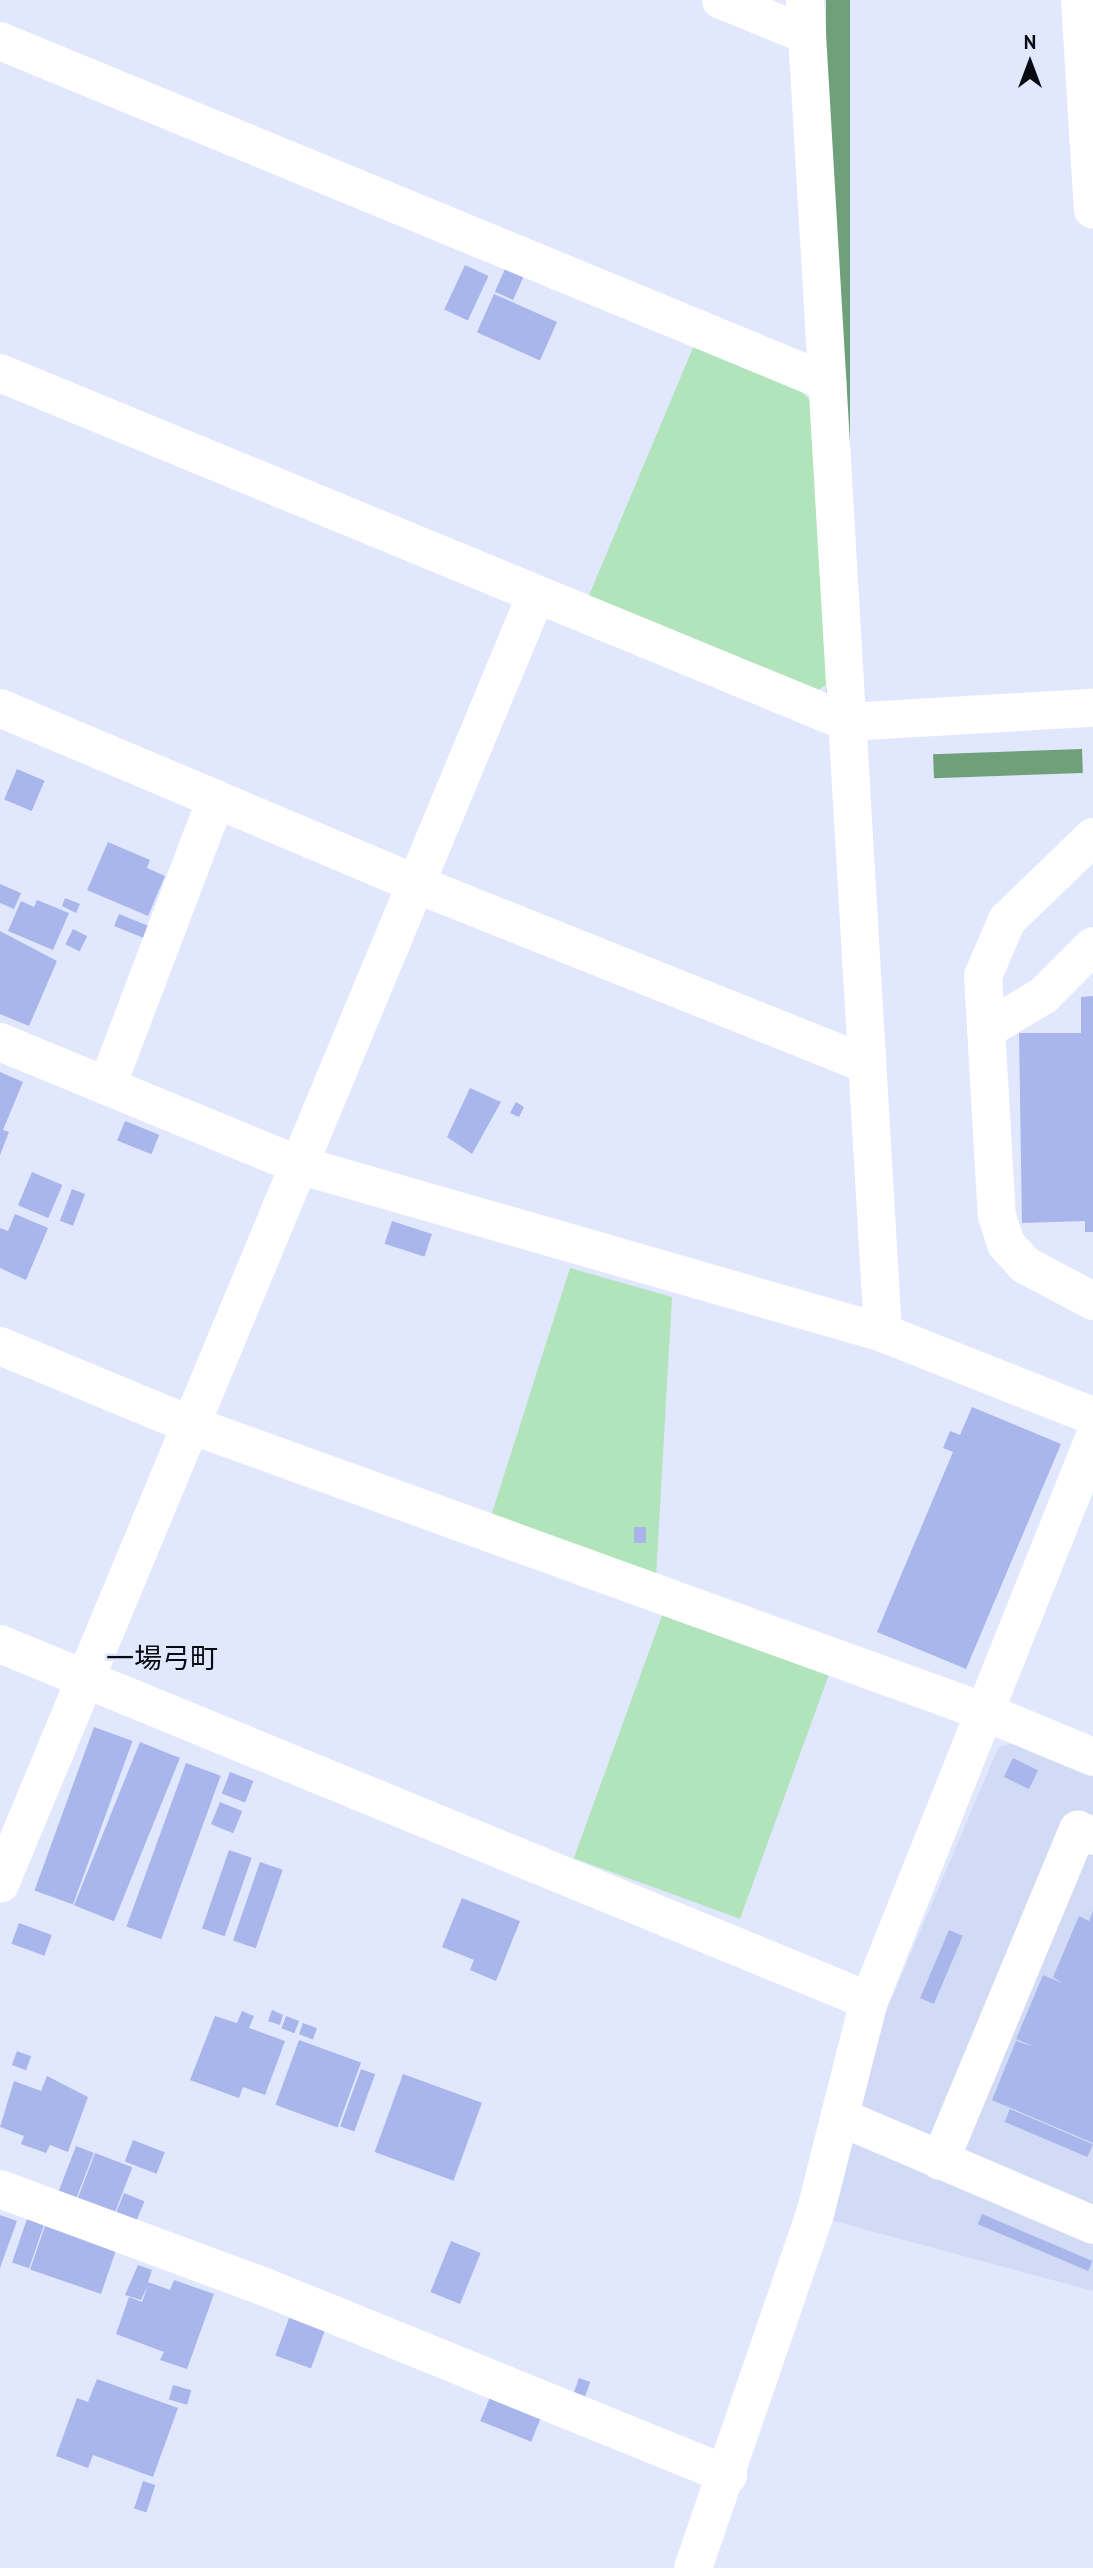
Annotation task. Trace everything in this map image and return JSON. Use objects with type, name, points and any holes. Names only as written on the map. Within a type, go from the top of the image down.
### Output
[{"type":"street","points":[[721,0],[806,18],[883,1334]]},
{"type":"street","points":[[1080,0],[1093,210]]},
{"type":"street","points":[[0,41],[827,382]]},
{"type":"street","points":[[0,373],[847,722],[1093,708]]},
{"type":"street","points":[[0,1884],[536,595]]},
{"type":"street","points":[[0,708],[416,884],[867,1064]]},
{"type":"street","points":[[107,1086],[216,799]]},
{"type":"street","points":[[1093,837],[1007,920],[992,946],[983,976],[997,1216],[1006,1244],[1025,1265],[1093,1301]]},
{"type":"street","points":[[986,1030],[1044,995],[1093,946]]},
{"type":"street","points":[[0,1042],[299,1165],[883,1334],[1093,1416]]},
{"type":"street","points":[[0,1346],[191,1425],[985,1712],[1093,1757]]},
{"type":"street","points":[[693,2568],[728,2475],[816,2214],[869,2001],[1093,1441]]},
{"type":"street","points":[[0,1644],[869,2001]]},
{"type":"street","points":[[940,2161],[1078,1830],[1093,1836]]},
{"type":"street","points":[[840,2118],[1093,2225]]},
{"type":"street","points":[[0,2189],[265,2287],[728,2475]]},
{"type":"shaded area","points":[[826,0],[850,0],[850,698],[826,698]]},
{"type":"shaded area","points":[[695,343],[798,388],[810,400],[828,684],[815,692],[587,600]]},
{"type":"shaded area","points":[[1082,749],[1083,773],[934,778],[933,754]]},
{"type":"shaded area","points":[[570,1268],[672,1297],[656,1578],[491,1516]]},
{"type":"shaded area","points":[[663,1613],[829,1674],[740,1919],[574,1858]]},
{"type":"shaded area","points":[[1012,1743],[1093,1776],[1093,2291],[830,2220],[880,2026],[998,1748]]},
{"type":"building","points":[[465,265],[489,276],[468,320],[444,309]]},
{"type":"building","points":[[505,269],[523,277],[513,300],[495,292]]},
{"type":"building","points":[[494,294],[557,322],[540,360],[477,332]]},
{"type":"building","points":[[17,769],[45,781],[32,811],[4,799]]},
{"type":"building","points":[[108,842],[150,860],[147,868],[165,876],[148,916],[87,890]]},
{"type":"building","points":[[0,884],[21,893],[14,909],[0,903]]},
{"type":"building","points":[[65,898],[80,904],[76,913],[62,906]]},
{"type":"building","points":[[37,900],[69,913],[53,950],[8,931],[21,901],[34,907]]},
{"type":"building","points":[[119,914],[149,926],[144,938],[114,926]]},
{"type":"building","points":[[73,929],[87,936],[80,951],[65,944]]},
{"type":"building","points":[[0,931],[57,961],[29,1026],[0,1014]]},
{"type":"building","points":[[1093,996],[1093,1232],[1085,1232],[1085,1221],[1022,1223],[1019,1033],[1081,1033],[1081,997]]},
{"type":"building","points":[[0,1072],[23,1082],[3,1130],[9,1132],[0,1155]]},
{"type":"building","points":[[470,1088],[501,1102],[472,1154],[447,1137]]},
{"type":"building","points":[[516,1102],[524,1107],[519,1117],[510,1113]]},
{"type":"building","points":[[125,1121],[159,1135],[151,1154],[117,1140]]},
{"type":"building","points":[[32,1172],[62,1185],[48,1218],[18,1205]]},
{"type":"building","points":[[72,1189],[85,1194],[73,1226],[60,1221]]},
{"type":"building","points":[[15,1214],[48,1228],[26,1280],[0,1268],[0,1228],[8,1231]]},
{"type":"building","points":[[392,1221],[432,1234],[425,1257],[385,1244]]},
{"type":"building","points":[[972,1407],[1061,1444],[966,1669],[877,1632],[953,1452],[943,1448],[950,1431],[960,1435]]},
{"type":"building","points":[[634,1527],[646,1527],[646,1543],[634,1543]]},
{"type":"building","points":[[94,1727],[133,1741],[73,1905],[34,1891]]},
{"type":"building","points":[[140,1742],[180,1758],[114,1921],[74,1905]]},
{"type":"building","points":[[1013,1758],[1038,1770],[1029,1789],[1004,1777]]},
{"type":"building","points":[[186,1763],[221,1776],[161,1939],[126,1927]]},
{"type":"building","points":[[230,1772],[253,1781],[245,1802],[222,1793]]},
{"type":"building","points":[[220,1802],[242,1811],[233,1833],[211,1824]]},
{"type":"building","points":[[229,1850],[252,1858],[225,1936],[202,1928]]},
{"type":"building","points":[[260,1862],[283,1870],[256,1948],[233,1940]]},
{"type":"building","points":[[462,1898],[520,1921],[496,1981],[470,1970],[474,1960],[442,1947]]},
{"type":"building","points":[[1093,1911],[1093,2143],[992,2100],[1016,2041],[1035,2047],[1016,2039],[1043,1975],[1062,1983],[1053,1977],[1079,1916],[1089,1921]]},
{"type":"building","points":[[19,1923],[52,1935],[44,1956],[11,1944]]},
{"type":"building","points":[[949,1930],[963,1936],[934,2004],[920,1998]]},
{"type":"building","points":[[272,2010],[283,2015],[280,2025],[268,2021]]},
{"type":"building","points":[[242,2011],[254,2016],[249,2028],[285,2041],[265,2095],[243,2087],[239,2098],[190,2080],[215,2016],[237,2023]]},
{"type":"building","points":[[286,2016],[299,2021],[294,2033],[281,2028]]},
{"type":"building","points":[[303,2023],[317,2028],[313,2039],[299,2034]]},
{"type":"building","points":[[299,2040],[361,2063],[337,2127],[275,2105]]},
{"type":"building","points":[[17,2051],[31,2056],[26,2070],[12,2065]]},
{"type":"building","points":[[361,2069],[375,2074],[354,2131],[340,2126]]},
{"type":"building","points":[[403,2074],[482,2103],[454,2181],[375,2152]]},
{"type":"building","points":[[47,2076],[88,2097],[68,2152],[50,2145],[46,2153],[21,2144],[24,2136],[0,2127],[14,2081],[41,2091]]},
{"type":"building","points":[[1010,2109],[1093,2144],[1087,2157],[1005,2122]]},
{"type":"building","points":[[133,2140],[165,2152],[156,2174],[125,2161]]},
{"type":"building","points":[[76,2146],[94,2153],[76,2199],[58,2192]]},
{"type":"building","points":[[95,2153],[132,2167],[115,2213],[77,2199]]},
{"type":"building","points":[[124,2193],[144,2201],[136,2222],[116,2213]]},
{"type":"building","points":[[982,2214],[1092,2261],[1088,2271],[978,2224]]},
{"type":"building","points":[[0,2215],[17,2221],[0,2268]]},
{"type":"building","points":[[27,2219],[44,2225],[29,2268],[12,2262]]},
{"type":"building","points":[[45,2226],[116,2250],[101,2294],[30,2269]]},
{"type":"building","points":[[451,2241],[481,2253],[460,2304],[430,2292]]},
{"type":"building","points":[[138,2265],[152,2270],[148,2282],[170,2290],[174,2280],[214,2294],[187,2369],[160,2360],[164,2352],[116,2334],[129,2297],[142,2302],[148,2285],[141,2300],[125,2295]]},
{"type":"building","points":[[289,2318],[325,2331],[311,2369],[275,2356]]},
{"type":"building","points":[[579,2378],[590,2382],[585,2396],[574,2392]]},
{"type":"building","points":[[97,2379],[178,2408],[153,2477],[93,2455],[88,2468],[56,2456],[77,2398],[88,2402]]},
{"type":"building","points":[[173,2385],[191,2390],[187,2405],[169,2399]]},
{"type":"building","points":[[490,2397],[541,2418],[531,2442],[480,2421]]},
{"type":"building","points":[[143,2481],[155,2485],[146,2513],[134,2509]]},
{"type":"district","name":"一場弓町","points":[[162,1658]]}]
